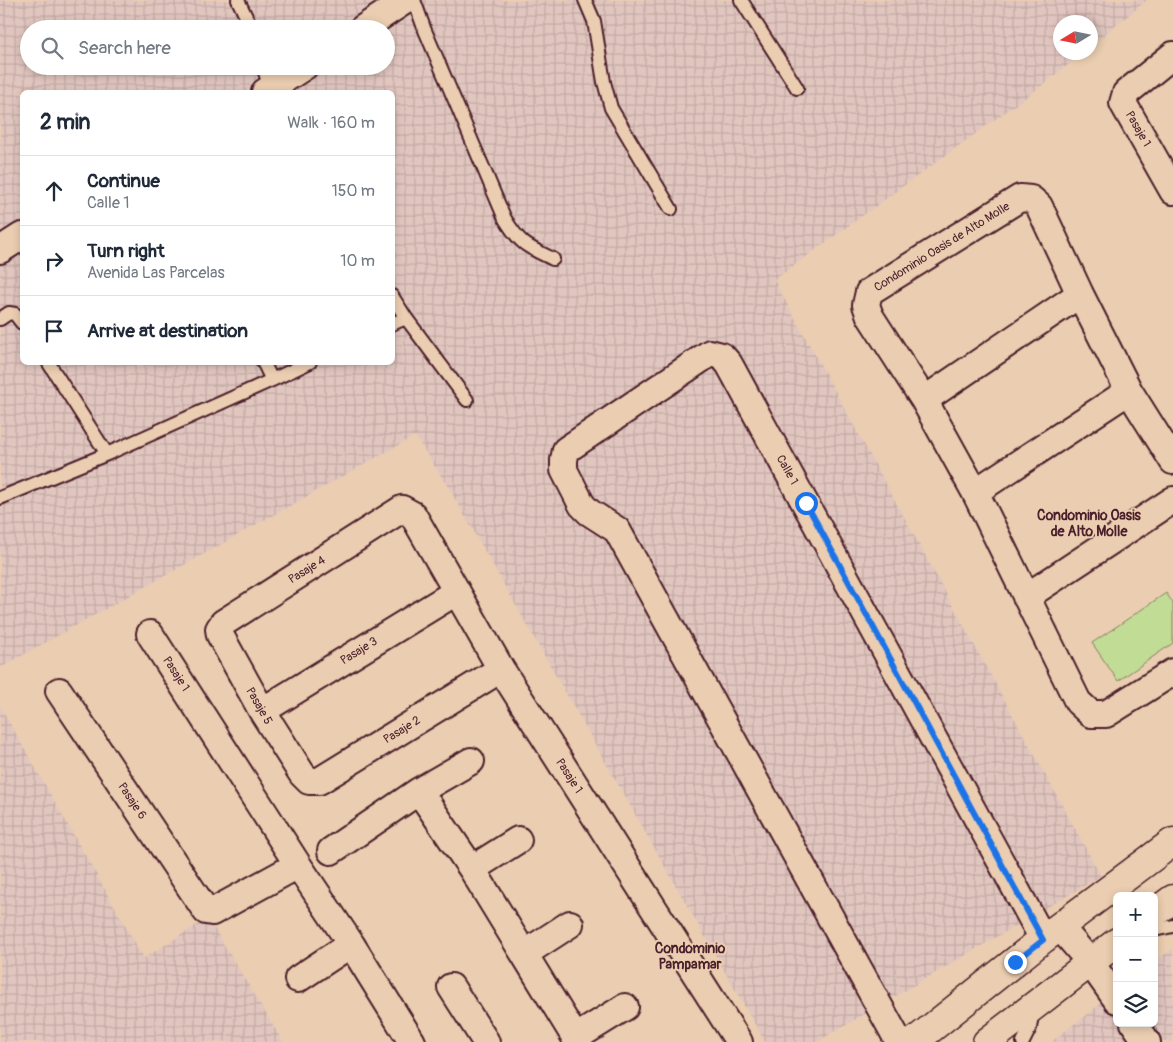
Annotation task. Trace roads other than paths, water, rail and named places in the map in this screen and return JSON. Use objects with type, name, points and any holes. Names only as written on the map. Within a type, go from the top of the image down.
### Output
[{"type":"street","points":[[376,20],[406,0]]},
{"type":"street","name":"Pasaje 1","points":[[1171,184],[1123,103],[1126,93],[1173,55]]},
{"type":"street","points":[[267,85],[287,75]]},
{"type":"street","name":"Condominio Oasis de Alto Molle","points":[[1170,680],[1106,714],[1091,714],[1078,702],[975,492],[924,400],[870,316],[866,305],[870,292],[1020,198],[1031,199],[1040,206],[1080,294],[1129,391],[1173,461]]},
{"type":"street","points":[[0,250],[20,237]]},
{"type":"street","points":[[924,400],[1080,294]]},
{"type":"street","name":"Calle 1","points":[[899,1042],[618,530],[589,512],[582,505],[564,470],[566,450],[710,353],[722,356],[729,364],[1052,933],[1090,962],[1113,994]]},
{"type":"street","points":[[975,492],[1129,391]]},
{"type":"street","points":[[1026,597],[1173,500]]},
{"type":"street","name":"Pasaje 1","points":[[402,509],[413,515],[501,668],[739,1042]]},
{"type":"street","name":"Pasaje 4","points":[[220,635],[219,628],[223,623],[402,509]]},
{"type":"street","name":"Pasaje 3","points":[[262,711],[456,592]]},
{"type":"street","name":"Pasaje 1","points":[[150,634],[298,866],[351,944],[407,1040]]},
{"type":"street","name":"Pasaje 5","points":[[220,635],[262,711],[302,774]]},
{"type":"street","name":"Pasaje 2","points":[[302,774],[309,780],[319,780],[501,668]]},
{"type":"street","name":"Pasaje 6","points":[[59,691],[206,911],[212,912],[298,866]]},
{"type":"street","points":[[331,851],[419,791],[470,762]]},
{"type":"street","points":[[419,791],[472,869],[577,1040],[625,1007]]},
{"type":"street","points":[[472,869],[518,840]]},
{"type":"street","points":[[914,1042],[1052,933],[1173,842]]},
{"type":"street","points":[[1158,910],[1173,899]]},
{"type":"street","points":[[524,954],[570,924]]},
{"type":"street","points":[[298,980],[351,944]]},
{"type":"street","points":[[987,1042],[1113,945]]},
{"type":"street","points":[[450,988],[486,1042]]},
{"type":"street","points":[[1137,1027],[1148,1042]]},
{"type":"lane","points":[[238,0],[248,20]]},
{"type":"lane","points":[[414,0],[424,28],[505,219],[526,247],[553,258]]},
{"type":"lane","points":[[586,0],[594,21],[604,82],[611,108],[671,209]]},
{"type":"lane","points":[[741,0],[797,88]]},
{"type":"lane","points":[[395,301],[467,400]]},
{"type":"lane","points":[[0,319],[9,313],[15,314],[20,320]]},
{"type":"lane","points":[[395,323],[406,318]]},
{"type":"lane","points":[[50,365],[107,454]]},
{"type":"lane","points":[[264,365],[272,380]]},
{"type":"lane","points":[[0,498],[107,454],[304,365]]},
{"type":"lane","points":[[1158,929],[1173,926]]},
{"type":"lane","points":[[1023,1042],[1030,1028],[1034,1006]]},
{"type":"district","name":"Condominio Oasis de Alto Molle","points":[[1089,524]]},
{"type":"district","name":"Condominio Pampamar","points":[[690,956]]}]
